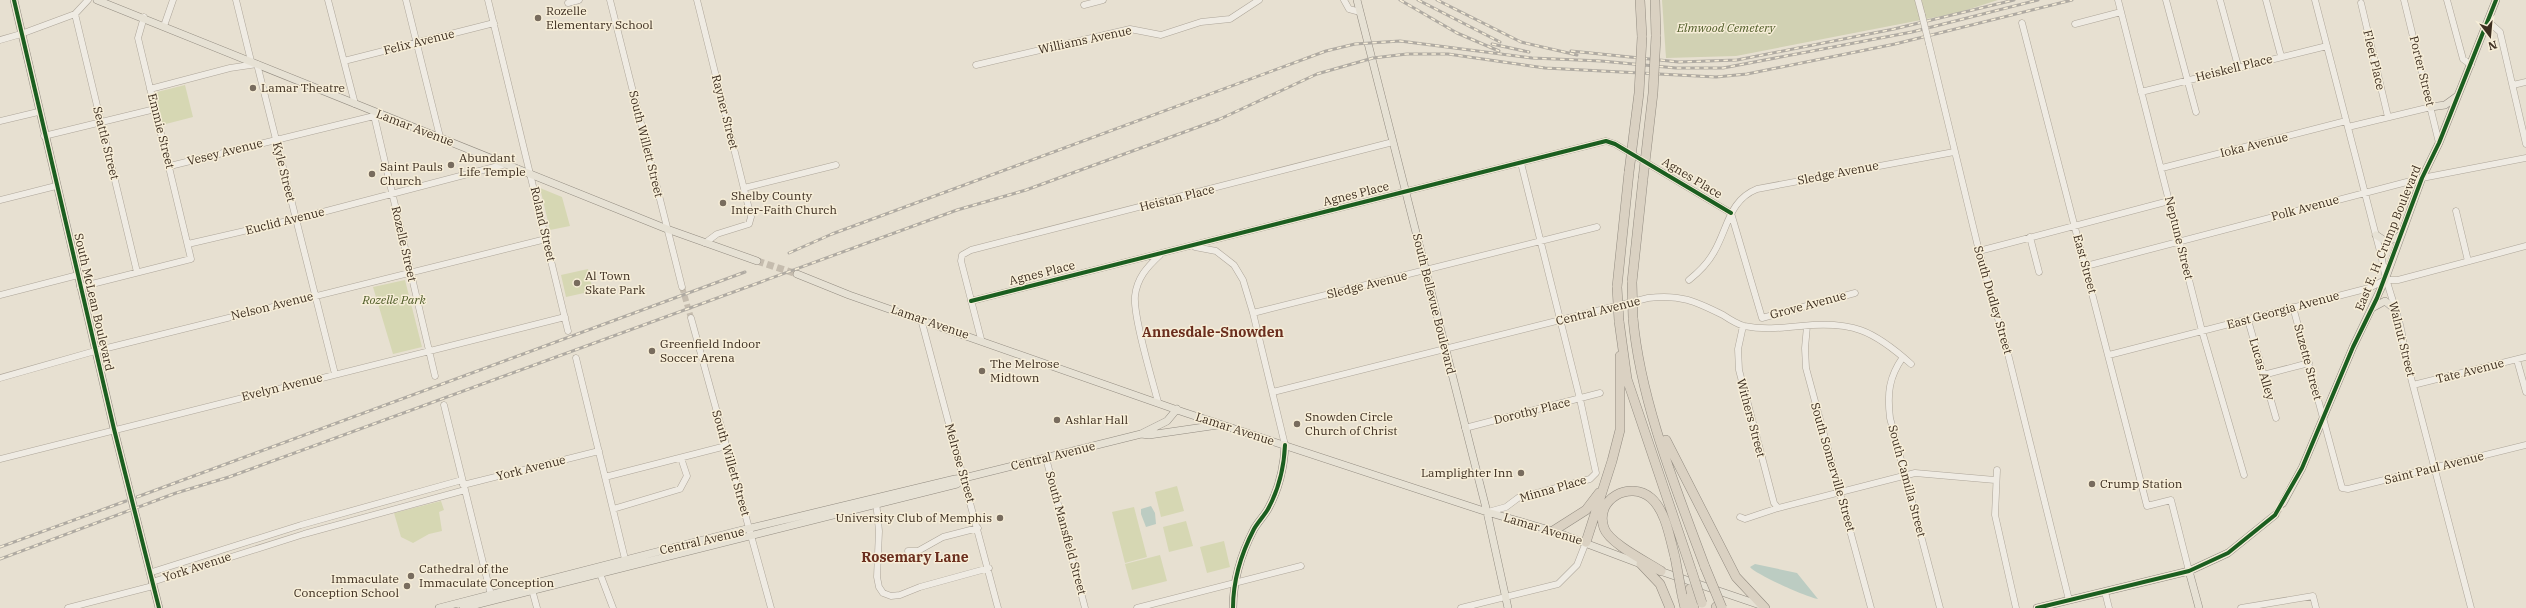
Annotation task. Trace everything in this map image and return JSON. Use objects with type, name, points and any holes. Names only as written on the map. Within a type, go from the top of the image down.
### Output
[{"type":"highway","points":[[1640,0],[1642,37],[1639,93],[1617,287],[1619,321],[1627,379],[1703,605]]},
{"type":"highway","points":[[1655,0],[1656,36],[1653,93],[1632,282],[1633,318],[1637,356],[1652,412],[1719,608]]},
{"type":"highway","points":[[1586,542],[1620,430],[1619,362],[1622,347]]},
{"type":"highway","points":[[1652,412],[1736,577],[1765,607]]},
{"type":"highway","points":[[1553,531],[1586,510],[1603,487]]},
{"type":"highway","points":[[1661,572],[1613,540],[1604,528],[1603,512],[1611,498],[1621,492],[1629,490],[1645,494],[1652,499],[1663,516],[1675,557],[1685,608]]},
{"type":"highway","points":[[1641,564],[1660,584],[1670,608]]},
{"type":"highway","points":[[1692,572],[1690,589],[1693,605]]},
{"type":"main road","name":"South McLean Boulevard","points":[[14,0],[38,112],[114,429],[152,572],[153,584],[159,608]]},
{"type":"main road","name":"Lamar Avenue","points":[[97,0],[144,17],[254,62],[373,113],[506,164],[667,229],[757,261]]},
{"type":"main road","name":"South Bellevue Boulevard","points":[[1357,0],[1464,428],[1487,512],[1508,608]]},
{"type":"main road","name":"East E. H. Crump Boulevard","points":[[2283,503],[2302,468],[2353,347],[2384,280],[2422,178],[2439,143],[2489,22],[2496,0]]},
{"type":"main road","points":[[2431,107],[2445,104],[2457,97]]},
{"type":"main road","points":[[2376,235],[2381,240],[2390,241],[2402,232]]},
{"type":"main road","name":"Lamar Avenue","points":[[797,274],[849,295],[981,339],[1177,409],[1487,512],[1586,542],[1661,572],[1765,607]]},
{"type":"main road","points":[[2372,308],[2385,301],[2396,310]]},
{"type":"main road","name":"Central Avenue","points":[[439,608],[531,588],[626,563],[956,484],[964,478],[1141,434],[1163,424],[1177,409]]},
{"type":"main road","name":"Central Avenue","points":[[1141,434],[1148,435],[1176,429],[1221,424]]},
{"type":"main road","points":[[1233,608],[1234,583],[1255,528],[1268,510],[1278,487],[1284,464],[1285,445]]},
{"type":"main road","points":[[2037,608],[2189,571],[2228,553],[2275,515]]},
{"type":"main road","points":[[2189,571],[2199,608]]},
{"type":"main road","name":"Central Avenue","points":[[463,608],[492,597]]},
{"type":"street","points":[[0,40],[21,34],[75,14],[88,0]]},
{"type":"street","points":[[164,26],[173,0]]},
{"type":"street","name":"Kyle Street","points":[[236,0],[276,140],[335,374]]},
{"type":"street","points":[[328,0],[355,104]]},
{"type":"street","points":[[406,0],[440,138]]},
{"type":"street","name":"Roland Street","points":[[488,0],[568,332]]},
{"type":"street","points":[[568,3],[579,0]]},
{"type":"street","name":"South Willett Street","points":[[610,0],[682,287]]},
{"type":"street","name":"Rayner Street","points":[[697,0],[751,217],[749,224],[717,234],[705,243]]},
{"type":"street","points":[[1084,5],[1103,0]]},
{"type":"street","name":"Williams Avenue","points":[[976,65],[1130,29],[1161,35],[1201,22],[1230,19],[1259,0]]},
{"type":"street","points":[[1344,0],[1349,9],[1360,12]]},
{"type":"street","name":"South Dudley Street","points":[[1918,0],[1954,152],[2008,354],[2069,600]]},
{"type":"street","name":"Neptune Street","points":[[2118,0],[2162,168],[2202,331],[2244,475]]},
{"type":"street","points":[[2166,0],[2196,112]]},
{"type":"street","points":[[2220,0],[2238,66]]},
{"type":"street","points":[[2266,0],[2281,56]]},
{"type":"street","name":"Walnut Street","points":[[2315,0],[2382,259],[2384,280],[2396,310],[2413,385],[2471,608]]},
{"type":"street","name":"Porter Street","points":[[2404,0],[2439,143]]},
{"type":"street","points":[[2447,0],[2462,59],[2470,65]]},
{"type":"street","name":"Fleet Place","points":[[2361,2],[2388,117]]},
{"type":"street","points":[[2075,24],[2121,12]]},
{"type":"street","name":"Seattle Street","points":[[75,14],[137,272]]},
{"type":"street","name":"Emmie Street","points":[[144,17],[138,38],[188,244]]},
{"type":"street","points":[[2489,22],[2500,32],[2526,144]]},
{"type":"street","name":"Felix Avenue","points":[[344,61],[494,23]]},
{"type":"street","name":"East Street","points":[[2022,23],[2147,506],[2171,500],[2189,571]]},
{"type":"street","name":"Heiskell Place","points":[[2141,92],[2238,66],[2327,46]]},
{"type":"street","points":[[150,89],[254,62]]},
{"type":"street","points":[[2513,85],[2526,82]]},
{"type":"street","name":"Ioka Avenue","points":[[2162,168],[2347,124],[2388,117],[2431,107]]},
{"type":"street","points":[[44,136],[155,109]]},
{"type":"street","points":[[0,121],[38,112]]},
{"type":"street","name":"Vesey Avenue","points":[[170,166],[276,140],[373,113]]},
{"type":"street","name":"Rozelle Street","points":[[373,113],[435,376]]},
{"type":"street","name":"Agnes Place","points":[[971,301],[1606,141],[1615,144],[1731,213]]},
{"type":"street","name":"Heistan Place","points":[[971,301],[961,261],[962,255],[978,248],[1393,142]]},
{"type":"street","name":"Sledge Avenue","points":[[1731,213],[1741,197],[1757,189],[1954,152]]},
{"type":"street","name":"Polk Avenue","points":[[2086,266],[2364,192],[2422,178],[2526,158]]},
{"type":"street","points":[[1521,163],[1580,399]]},
{"type":"street","name":"Euclid Avenue","points":[[188,244],[296,219],[506,164]]},
{"type":"street","points":[[744,188],[836,165]]},
{"type":"street","points":[[0,200],[56,186]]},
{"type":"street","points":[[1979,250],[2169,201]]},
{"type":"street","points":[[2456,211],[2468,261]]},
{"type":"street","points":[[1689,280],[1702,269],[1714,252],[1731,213]]},
{"type":"street","name":"Grove Avenue","points":[[1731,213],[1762,318],[1855,293]]},
{"type":"street","name":"Sledge Avenue","points":[[1253,313],[1597,227]]},
{"type":"street","points":[[2030,237],[2039,272]]},
{"type":"street","name":"Nelson Avenue","points":[[0,378],[95,351],[546,239]]},
{"type":"street","points":[[80,287],[191,259],[188,244]]},
{"type":"street","points":[[1192,246],[1216,251],[1234,265],[1243,280],[1253,313],[1285,445]]},
{"type":"street","name":"East Georgia Avenue","points":[[2109,355],[2369,288],[2384,280],[2398,280],[2526,246]]},
{"type":"street","points":[[1158,402],[1134,297],[1140,278],[1146,267],[1161,254]]},
{"type":"street","points":[[0,295],[78,275]]},
{"type":"street","name":"Central Avenue","points":[[1273,392],[1648,298],[1667,296],[1697,302],[1742,326],[1764,330],[1839,324],[1860,328],[1875,335],[1911,364]]},
{"type":"street","points":[[971,301],[981,339]]},
{"type":"street","name":"Suzette Street","points":[[2293,307],[2342,488]]},
{"type":"street","name":"Evelyn Avenue","points":[[0,459],[114,429],[565,317]]},
{"type":"street","name":"South Willett Street","points":[[691,318],[771,608]]},
{"type":"street","name":"Melrose Street","points":[[921,319],[989,568],[998,608]]},
{"type":"street","name":"Lucas Alley","points":[[2248,320],[2276,418]]},
{"type":"street","name":"Withers Street","points":[[1742,326],[1738,349],[1739,370],[1774,503],[1778,508]]},
{"type":"street","name":"South Somerville Street","points":[[1807,326],[1805,348],[1806,368],[1871,608]]},
{"type":"street","name":"South Camilla Street","points":[[1903,357],[1890,378],[1888,400],[1905,475],[1940,608]]},
{"type":"street","name":"Tate Avenue","points":[[2413,385],[2526,357]]},
{"type":"street","points":[[576,358],[626,563]]},
{"type":"street","points":[[2518,360],[2526,392]]},
{"type":"street","points":[[2263,375],[2309,363]]},
{"type":"street","name":"Dorothy Place","points":[[1464,428],[1600,393]]},
{"type":"street","name":"Minna Place","points":[[1487,512],[1502,509],[1518,498],[1590,479],[1596,473],[1580,399]]},
{"type":"street","points":[[444,405],[492,597]]},
{"type":"street","name":"Saint Paul Avenue","points":[[2342,488],[2348,489],[2526,445]]},
{"type":"street","points":[[605,477],[726,446]]},
{"type":"street","name":"York Avenue","points":[[152,572],[366,506],[463,485],[598,451]]},
{"type":"street","points":[[613,509],[676,492],[686,481],[681,458]]},
{"type":"street","name":"South Mansfield Street","points":[[1046,458],[1085,608]]},
{"type":"street","points":[[1997,470],[1995,480],[1995,515],[2016,608]]},
{"type":"street","points":[[1740,517],[1745,519],[1778,508],[1905,475],[1931,473],[1995,480]]},
{"type":"street","name":"York Avenue","points":[[68,608],[153,584],[242,553],[368,516],[463,485]]},
{"type":"street","points":[[876,502],[879,532],[877,577],[879,587],[883,592],[891,596],[900,595],[920,587],[989,568]]},
{"type":"street","points":[[366,506],[368,516]]},
{"type":"street","points":[[301,525],[304,534]]},
{"type":"street","points":[[908,551],[918,551],[942,537],[978,528]]},
{"type":"street","points":[[1461,608],[1558,584],[1577,565],[1586,542]]},
{"type":"street","name":"York Avenue","points":[[240,544],[242,553]]},
{"type":"street","points":[[1136,608],[1301,566]]},
{"type":"street","points":[[599,570],[612,608]]},
{"type":"street","points":[[531,588],[537,608]]},
{"type":"street","points":[[2105,592],[2109,608]]},
{"type":"street","points":[[2240,608],[2312,596],[2316,608]]},
{"type":"green space","name":"Elmwood Cemetery","points":[[1662,0],[1998,0],[1957,13],[1736,56],[1666,58]]},
{"type":"green space","points":[[185,85],[193,117],[162,125],[153,93]]},
{"type":"green space","points":[[540,188],[562,197],[570,226],[550,230]]},
{"type":"green space","name":"Al Town Skate Park","points":[[588,269],[593,291],[566,297],[561,275]]},
{"type":"green space","name":"Rozelle Park","points":[[405,280],[422,347],[393,354],[373,287]]},
{"type":"green space","points":[[1177,486],[1184,511],[1161,517],[1155,492]]},
{"type":"green space","points":[[441,501],[444,510],[439,512],[442,531],[429,534],[413,543],[401,537],[394,513]]},
{"type":"green space","points":[[1134,507],[1147,557],[1125,563],[1112,512]]},
{"type":"green space","points":[[1186,521],[1193,546],[1169,552],[1163,527]]},
{"type":"green space","points":[[1224,541],[1230,567],[1207,573],[1200,547]]},
{"type":"green space","points":[[1160,555],[1167,581],[1132,590],[1125,564]]},
{"type":"shaded area","points":[[1151,506],[1155,513],[1156,524],[1146,527],[1141,514],[1141,509]]},
{"type":"shaded area","points":[[1755,564],[1797,573],[1818,599],[1793,590],[1761,575],[1750,567]]},
{"type":"tunnel","points":[[757,261],[797,274]]},
{"type":"tunnel","points":[[682,287],[691,318]]},
{"type":"tunnel","points":[[2275,515],[2283,503]]},
{"type":"railway","points":[[1400,0],[1457,33],[1499,51]]},
{"type":"railway","points":[[1418,0],[1500,42]]},
{"type":"railway","points":[[1437,0],[1521,42],[1577,55]]},
{"type":"railway","points":[[1571,51],[1679,62],[1737,60],[1894,29],[2014,0]]},
{"type":"railway","points":[[789,253],[832,234],[1326,51],[1355,44],[1400,41],[1532,58],[1601,61],[1676,68],[1723,68],[1912,32],[2038,0]]},
{"type":"railway","points":[[0,559],[176,493],[229,477],[957,210],[1026,190],[1220,119],[1317,74],[1373,58],[1407,54],[1448,54],[1545,68],[1716,77],[1747,74],[1895,44],[2072,0]]},
{"type":"railway","points":[[1492,44],[1529,52]]},
{"type":"railway","points":[[137,497],[745,272]]},
{"type":"railway","points":[[0,547],[126,501]]},
{"type":"cycle path","points":[[14,0],[114,429],[159,608]]},
{"type":"cycle path","points":[[2037,608],[2189,571],[2228,553],[2275,515],[2302,468],[2353,347],[2377,298],[2422,178],[2439,143],[2496,0]]},
{"type":"cycle path","points":[[971,301],[1606,141],[1615,144],[1731,213]]},
{"type":"cycle path","points":[[1233,608],[1234,587],[1245,548],[1254,529],[1268,509],[1275,494],[1282,470],[1285,445]]},
{"type":"place","name":"Rozelle Elementary School","points":[[538,18]]},
{"type":"place","name":"Lamar Theatre","points":[[253,88]]},
{"type":"place","name":"Abundant Life Temple","points":[[451,165]]},
{"type":"place","name":"Saint Pauls Church","points":[[372,174]]},
{"type":"place","name":"Shelby County Inter-Faith Church","points":[[723,203]]},
{"type":"place","name":"Al Town Skate Park","points":[[577,283]]},
{"type":"place","name":"Greenfield Indoor Soccer Arena","points":[[652,351]]},
{"type":"place","name":"The Melrose Midtown","points":[[982,371]]},
{"type":"place","name":"Ashlar Hall","points":[[1057,420]]},
{"type":"place","name":"Snowden Circle Church of Christ","points":[[1297,424]]},
{"type":"place","name":"Lamplighter Inn","points":[[1521,473]]},
{"type":"place","name":"Crump Station","points":[[2092,484]]},
{"type":"place","name":"University Club of Memphis","points":[[1000,518]]},
{"type":"place","name":"Cathedral of the Immaculate Conception","points":[[411,576]]},
{"type":"place","name":"Immaculate Conception School","points":[[407,586]]},
{"type":"district","name":"Annesdale-Snowden","points":[[1213,332]]},
{"type":"district","name":"Rosemary Lane","points":[[915,557]]}]
